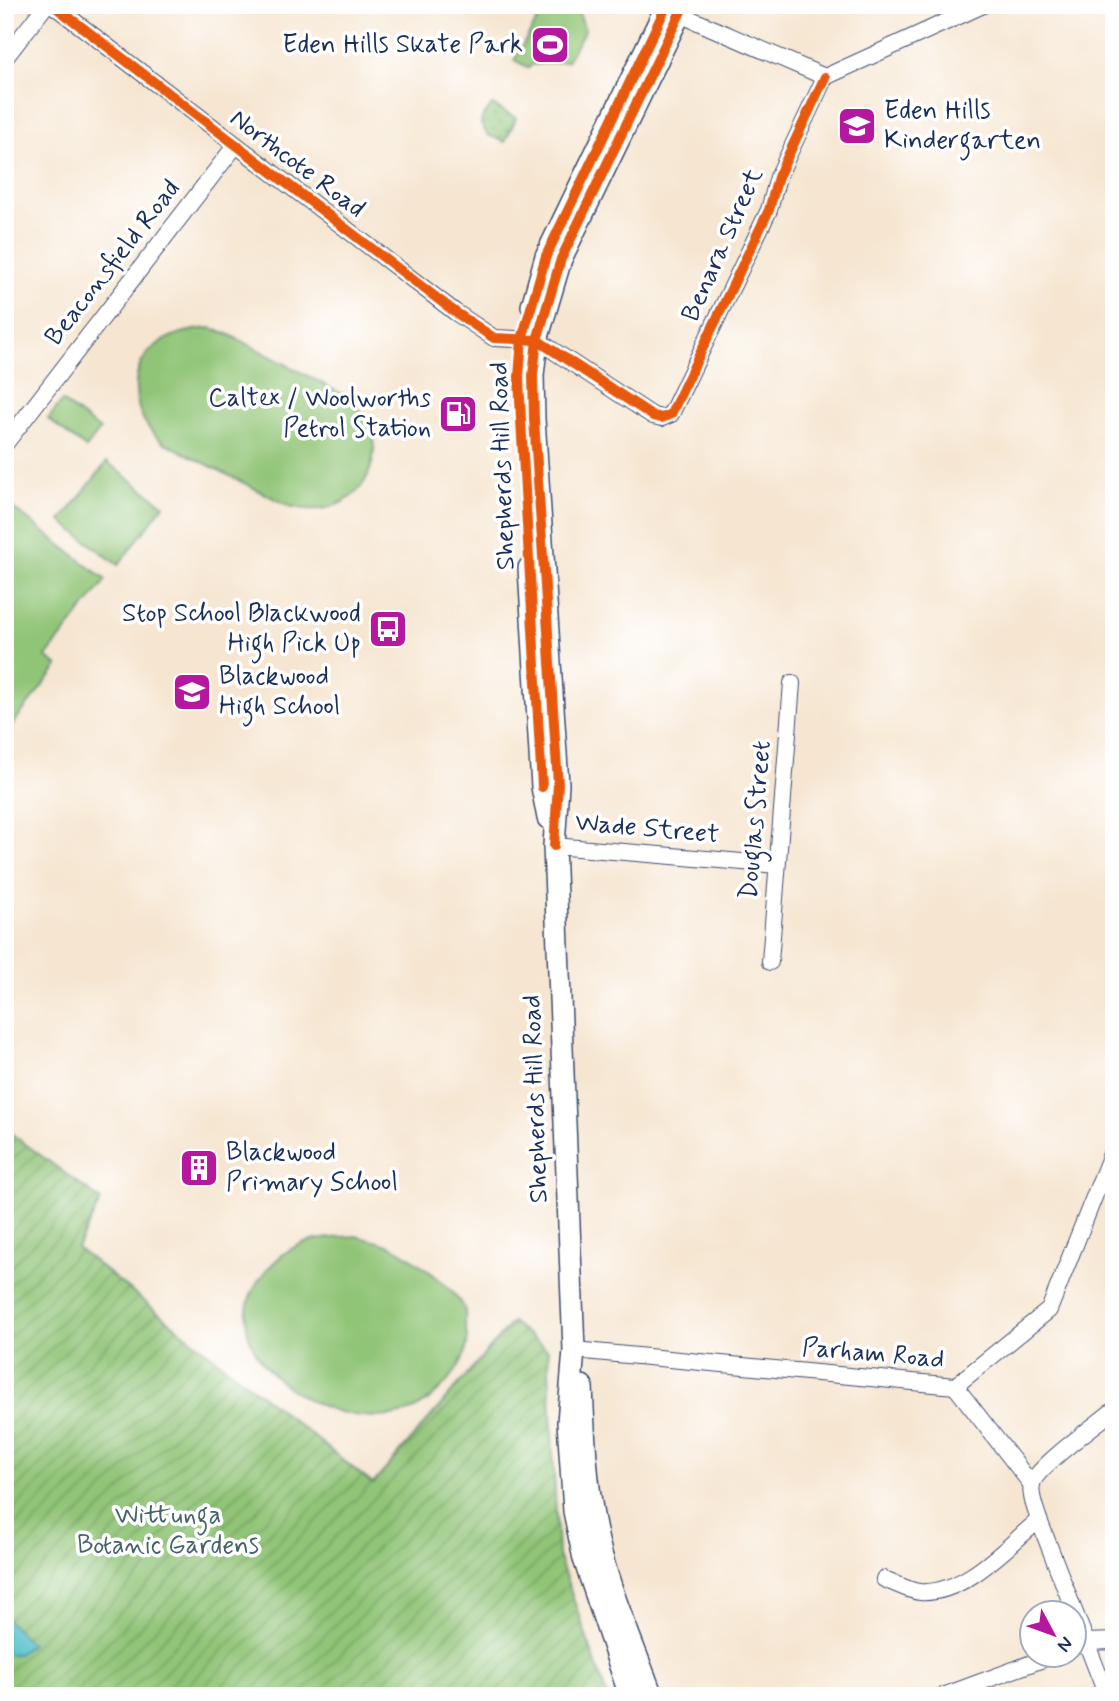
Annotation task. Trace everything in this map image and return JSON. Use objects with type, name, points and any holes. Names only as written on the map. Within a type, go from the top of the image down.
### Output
[{"type":"main road","name":"Shepherds Hill Road","points":[[630,1696],[587,1570],[574,1511],[568,1422],[574,1350],[554,846],[541,774],[519,377],[546,256],[674,8]]},
{"type":"main road","name":"Shepherds Hill Road","points":[[574,1350],[582,1385],[587,1477],[595,1529],[615,1596],[652,1696]]},
{"type":"street","points":[[5,58],[46,5]]},
{"type":"street","name":"Northcote Road","points":[[53,5],[456,312],[494,338],[529,340]]},
{"type":"street","points":[[674,8],[825,77],[983,5]]},
{"type":"street","name":"Benara Street","points":[[529,340],[653,416],[662,418],[671,414],[769,211],[778,177],[825,77]]},
{"type":"street","name":"Beaconsfield Road","points":[[5,444],[235,146]]},
{"type":"street","name":"Douglas Street","points":[[769,961],[792,683]]},
{"type":"street","name":"Wade Street","points":[[554,846],[777,865]]},
{"type":"street","name":"Parham Road","points":[[574,1350],[955,1386],[1049,1310],[1114,1147]]},
{"type":"street","points":[[955,1386],[1031,1485],[1033,1501],[1065,1600]]},
{"type":"street","points":[[1031,1485],[1040,1471],[1114,1410]]},
{"type":"street","points":[[884,1580],[920,1592],[946,1588],[966,1581],[1039,1520]]},
{"type":"street","points":[[1088,1644],[1114,1642]]},
{"type":"street","points":[[1088,1660],[1107,1696]]},
{"type":"street","points":[[943,1696],[1018,1668]]},
{"type":"green space","name":"Eden Hills Skate Park","points":[[546,5],[576,5],[585,30],[567,61],[531,65],[529,68],[514,60]]},
{"type":"green space","points":[[492,105],[516,118],[505,142],[488,135],[481,124],[482,118]]},
{"type":"green space","points":[[210,328],[226,333],[348,397],[362,412],[373,431],[374,451],[367,477],[350,497],[328,508],[287,505],[163,442],[152,432],[138,406],[137,375],[142,363],[149,352],[170,337]]},
{"type":"green space","points":[[62,401],[100,430],[86,448],[48,419]]},
{"type":"green space","points":[[107,462],[164,505],[118,565],[61,521]]},
{"type":"green space","points":[[5,502],[106,580],[46,657],[58,666],[5,734]]},
{"type":"green space","name":"Wittunga Botanic Gardens","points":[[5,1129],[101,1200],[77,1248],[373,1484],[512,1322],[548,1350],[558,1555],[607,1696],[5,1696]]},
{"type":"green space","points":[[356,1236],[392,1247],[414,1260],[444,1284],[465,1310],[467,1345],[458,1367],[432,1397],[403,1413],[368,1417],[331,1409],[296,1393],[268,1369],[251,1340],[247,1308],[263,1275],[273,1263],[283,1254],[304,1243]]},
{"type":"water","points":[[5,1618],[31,1644],[18,1654],[5,1654]]},
{"type":"cycle path","points":[[53,5],[455,312],[494,338],[537,340],[653,416],[662,418],[671,414],[769,210],[778,177],[825,77]]},
{"type":"cycle path","points":[[542,787],[519,377],[522,339],[546,256],[667,5]]},
{"type":"cycle path","points":[[554,846],[558,784],[534,419],[533,375],[537,340],[561,259],[684,5]]},
{"type":"place","name":"Eden Hills Skate Park","points":[[550,45]]},
{"type":"place","name":"Eden Hills Kindergarten","points":[[857,126]]},
{"type":"place","name":"Caltex / Woolworths Petrol Station","points":[[458,414]]},
{"type":"place","name":"Stop School Blackwood High Pick Up","points":[[388,629]]},
{"type":"place","name":"Blackwood High School","points":[[192,692]]},
{"type":"place","name":"Blackwood Primary School","points":[[199,1168]]}]
